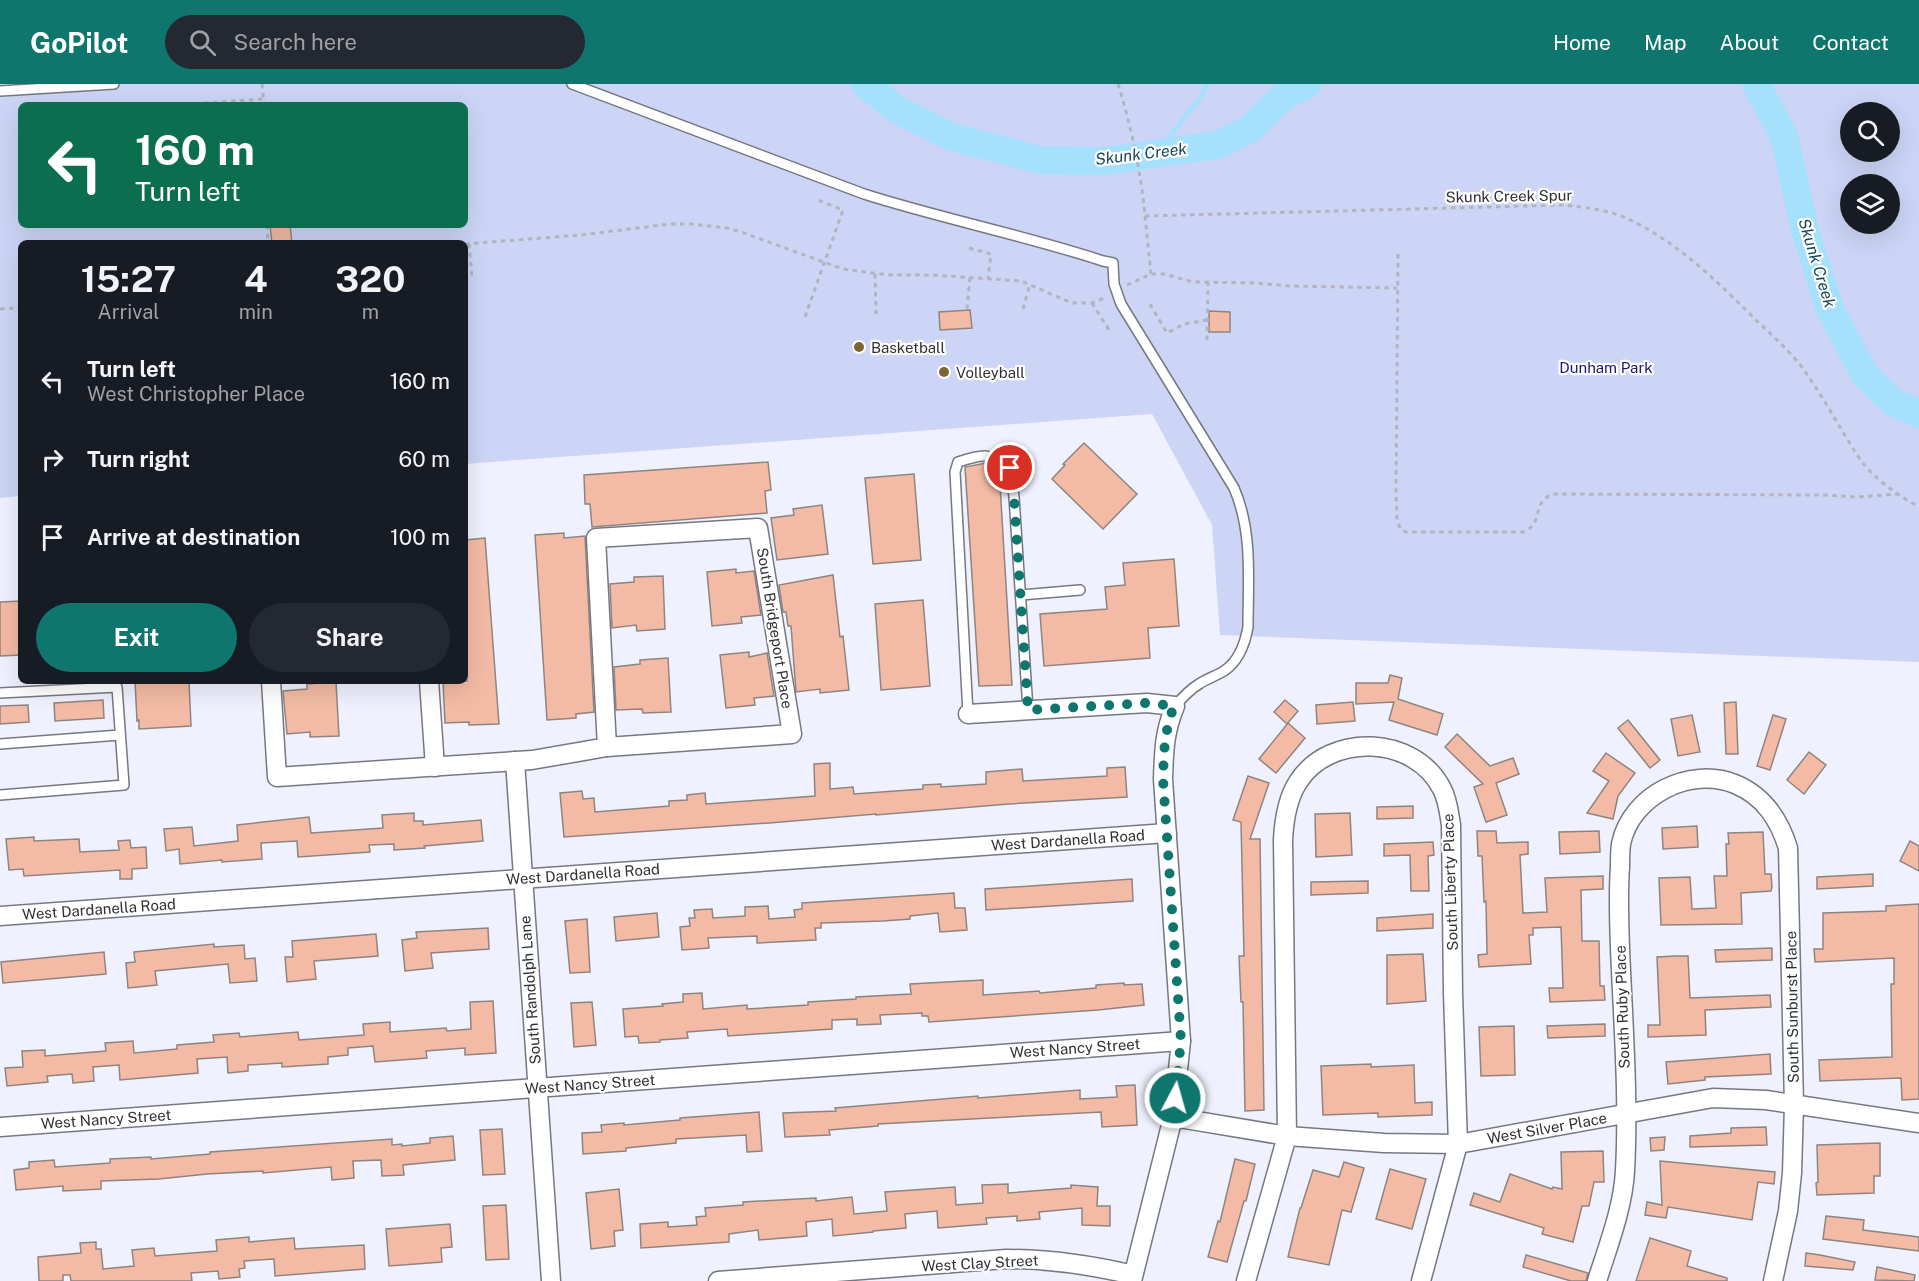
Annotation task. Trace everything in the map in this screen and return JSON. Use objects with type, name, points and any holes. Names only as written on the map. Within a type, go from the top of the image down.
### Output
[{"type":"street","name":"South Bridgeport Place","points":[[271,684],[277,777],[515,761],[567,755],[608,747],[792,734],[758,528],[596,538],[608,747]]},
{"type":"street","points":[[429,684],[435,767]]},
{"type":"street","points":[[968,714],[1147,703],[1174,706],[1167,725],[1163,779],[1181,1041],[1173,1117],[1133,1278]]},
{"type":"street","name":"South Liberty Place","points":[[1246,1281],[1287,1136],[1282,840],[1287,804],[1299,779],[1318,762],[1342,751],[1370,746],[1389,748],[1420,764],[1442,789],[1451,825],[1458,1144],[1421,1281]]},
{"type":"street","points":[[515,761],[522,879]]},
{"type":"street","name":"South Sunburst Place","points":[[1705,778],[1728,781],[1752,792],[1774,814],[1788,848],[1794,1105],[1792,1173],[1788,1211],[1773,1281]]},
{"type":"street","name":"South Ruby Place","points":[[1597,1281],[1612,1233],[1625,1173],[1618,894],[1621,845],[1632,819],[1653,795],[1681,781],[1705,778]]},
{"type":"street","name":"West Dardanella Road","points":[[0,916],[1167,833]]},
{"type":"street","name":"South Randolph Lane","points":[[522,879],[551,1281]]},
{"type":"street","name":"West Nancy Street","points":[[0,1127],[1181,1041]]},
{"type":"street","name":"West Silver Place","points":[[1173,1117],[1287,1136],[1384,1143],[1458,1144],[1713,1098],[1766,1100],[1919,1123]]},
{"type":"street","name":"West Clay Street","points":[[718,1281],[1006,1258],[1068,1262],[1133,1278]]},
{"type":"lane","points":[[0,91],[114,84]]},
{"type":"lane","points":[[572,84],[906,208],[1040,241],[1113,263],[1114,284],[1121,304],[1234,488],[1247,532],[1248,627],[1245,642],[1235,661],[1225,670],[1199,683],[1174,706]]},
{"type":"lane","points":[[968,714],[955,472],[958,462],[974,457],[996,457],[1010,468],[1014,497],[1028,710]]},
{"type":"lane","points":[[1021,595],[1080,590]]},
{"type":"lane","points":[[0,693],[117,687],[124,785],[0,795]]},
{"type":"lane","points":[[0,744],[120,735]]},
{"type":"path","points":[[219,102],[264,99],[262,84]]},
{"type":"path","points":[[1118,84],[1143,195],[1151,274],[1164,274],[1193,282],[1208,283],[1397,288]]},
{"type":"path","points":[[805,316],[843,210],[815,200]]},
{"type":"path","name":"Skunk Creek Spur","points":[[1145,216],[1565,205],[1599,209],[1626,218],[1648,229],[1700,269],[1791,354],[1824,399],[1863,463],[1877,477],[1919,507]]},
{"type":"path","points":[[468,244],[581,235],[670,224],[727,228],[843,270],[875,274],[988,278],[1030,284],[1072,303],[1092,303],[1112,333]]},
{"type":"path","points":[[969,248],[991,254],[988,278]]},
{"type":"path","points":[[468,251],[472,277]]},
{"type":"path","points":[[1398,254],[1396,494],[1397,520],[1400,528],[1406,532],[1523,532],[1531,529],[1535,524],[1538,509],[1545,497],[1562,493],[1856,497],[1899,494]]},
{"type":"path","points":[[875,274],[876,314]]},
{"type":"path","points":[[967,309],[970,277]]},
{"type":"path","points":[[1207,340],[1208,283]]},
{"type":"path","points":[[1023,309],[1030,284]]},
{"type":"path","points":[[1150,304],[1167,333],[1184,324],[1207,320]]},
{"type":"path","points":[[0,309],[18,308]]},
{"type":"green space","name":"Dunham Park","points":[[0,84],[1919,84],[1919,662],[1220,635],[1212,525],[1152,414],[468,464],[468,240],[18,240],[18,496],[0,498]]},
{"type":"building","points":[[270,228],[290,228],[292,240],[272,240]]},
{"type":"building","points":[[970,310],[972,328],[940,330],[939,312]]},
{"type":"building","points":[[1209,311],[1230,312],[1230,332],[1209,332]]},
{"type":"building","points":[[1084,443],[1137,494],[1103,529],[1052,479]]},
{"type":"building","points":[[768,462],[771,490],[765,491],[767,513],[592,527],[590,504],[585,504],[584,475]]},
{"type":"building","points":[[986,463],[999,468],[1012,685],[979,686],[965,467]]},
{"type":"building","points":[[914,474],[921,560],[873,564],[865,478]]},
{"type":"building","points":[[822,505],[828,554],[777,560],[771,518],[794,515],[793,509]]},
{"type":"building","points":[[564,533],[564,538],[585,536],[594,712],[576,714],[576,718],[547,720],[535,535]]},
{"type":"building","points":[[485,538],[499,724],[445,723],[443,684],[468,684],[468,540]]},
{"type":"building","points":[[1174,559],[1179,626],[1148,628],[1150,658],[1044,666],[1040,614],[1107,609],[1105,587],[1125,585],[1123,563]]},
{"type":"building","points":[[736,569],[736,573],[754,571],[761,615],[741,617],[742,623],[712,626],[707,572]]},
{"type":"building","points":[[833,575],[849,690],[820,693],[820,689],[796,692],[791,626],[788,626],[786,612],[783,612],[779,585]]},
{"type":"building","points":[[663,576],[665,629],[637,631],[636,625],[612,628],[610,584],[634,582],[634,577]]},
{"type":"building","points":[[923,600],[930,686],[881,690],[875,604]]},
{"type":"building","points":[[18,601],[18,655],[0,656],[0,602]]},
{"type":"building","points":[[749,652],[749,657],[767,653],[774,696],[754,698],[755,705],[726,708],[720,655]]},
{"type":"building","points":[[668,658],[671,712],[643,713],[642,709],[616,710],[614,667],[640,664],[640,660]]},
{"type":"building","points":[[1390,675],[1402,678],[1398,699],[1443,714],[1437,735],[1389,720],[1394,702],[1356,704],[1356,683],[1388,683]]},
{"type":"building","points":[[135,684],[189,684],[191,726],[139,729],[139,720],[137,721]]},
{"type":"building","points":[[307,684],[336,684],[339,736],[310,737],[310,732],[287,734],[283,691],[307,689]]},
{"type":"building","points":[[103,700],[104,718],[55,721],[54,703]]},
{"type":"building","points":[[1285,700],[1298,711],[1287,724],[1274,712]]},
{"type":"building","points":[[1353,702],[1355,721],[1317,724],[1316,705]]},
{"type":"building","points":[[1736,702],[1738,754],[1726,754],[1724,703]]},
{"type":"building","points":[[28,705],[29,722],[0,724],[0,706]]},
{"type":"building","points":[[1692,715],[1700,752],[1678,756],[1671,719]]},
{"type":"building","points":[[1773,715],[1786,719],[1770,770],[1757,766]]},
{"type":"building","points":[[1628,720],[1660,760],[1650,768],[1618,728]]},
{"type":"building","points":[[1288,723],[1305,738],[1276,773],[1259,759]]},
{"type":"building","points":[[1457,734],[1490,766],[1513,758],[1519,774],[1496,783],[1507,815],[1486,822],[1474,787],[1483,784],[1445,747]]},
{"type":"building","points":[[1809,752],[1826,765],[1804,794],[1787,780]]},
{"type":"building","points":[[1606,753],[1635,773],[1618,796],[1613,819],[1587,813],[1609,781],[1593,771]]},
{"type":"building","points":[[830,763],[830,789],[853,787],[854,794],[923,789],[923,785],[941,784],[941,787],[986,784],[986,772],[1022,769],[1023,781],[1107,776],[1107,768],[1125,767],[1127,797],[564,837],[560,793],[582,791],[583,799],[594,798],[595,812],[669,806],[669,801],[687,800],[687,795],[705,793],[706,804],[815,796],[814,764]]},
{"type":"building","points":[[1248,776],[1269,783],[1250,839],[1260,839],[1264,1110],[1245,1111],[1243,1002],[1241,1002],[1239,956],[1244,956],[1241,822],[1233,820]]},
{"type":"building","points":[[1413,806],[1413,818],[1377,819],[1377,807]]},
{"type":"building","points":[[414,813],[414,821],[423,821],[423,825],[481,820],[483,841],[394,850],[394,844],[369,845],[370,852],[298,857],[297,841],[261,843],[262,859],[180,864],[179,849],[166,851],[164,829],[192,827],[194,846],[238,841],[237,825],[309,817],[311,833],[383,828],[382,815]]},
{"type":"building","points":[[1350,813],[1352,855],[1316,857],[1315,814]]},
{"type":"building","points":[[1697,826],[1698,847],[1663,849],[1662,828]]},
{"type":"building","points":[[1477,831],[1496,831],[1497,843],[1528,842],[1528,854],[1520,855],[1523,913],[1547,912],[1545,878],[1603,876],[1603,889],[1581,890],[1582,941],[1599,941],[1600,986],[1604,986],[1605,1000],[1550,1002],[1549,988],[1563,988],[1561,927],[1533,928],[1533,935],[1529,935],[1531,964],[1479,967],[1478,955],[1487,954],[1486,901],[1484,902],[1482,856],[1478,856]]},
{"type":"building","points":[[1599,831],[1600,852],[1560,854],[1559,832]]},
{"type":"building","points":[[1763,832],[1765,874],[1771,874],[1772,887],[1771,891],[1741,893],[1742,924],[1661,925],[1659,878],[1690,877],[1692,909],[1716,908],[1714,876],[1727,876],[1728,833]]},
{"type":"building","points":[[34,837],[34,841],[79,839],[80,852],[119,850],[118,841],[130,840],[131,848],[146,847],[147,868],[132,869],[132,879],[120,879],[120,870],[24,876],[23,869],[9,870],[6,839]]},
{"type":"building","points":[[1910,841],[1919,846],[1919,871],[1900,861]]},
{"type":"building","points":[[1433,842],[1434,855],[1428,856],[1429,891],[1411,891],[1410,855],[1384,856],[1384,844]]},
{"type":"building","points":[[1873,874],[1873,886],[1817,889],[1817,877]]},
{"type":"building","points":[[1132,879],[1133,901],[986,910],[985,889]]},
{"type":"building","points":[[1368,881],[1368,893],[1311,895],[1311,882]]},
{"type":"building","points":[[954,893],[955,908],[965,908],[967,930],[940,932],[938,913],[910,916],[910,919],[821,923],[821,928],[815,928],[816,940],[757,943],[757,936],[708,938],[709,948],[682,950],[680,927],[690,926],[689,918],[695,918],[694,910],[712,909],[713,918],[745,916],[745,907],[768,906],[769,919],[795,917],[794,910],[802,909],[802,903]]},
{"type":"building","points":[[1919,904],[1919,1099],[1902,1100],[1901,1078],[1820,1081],[1819,1060],[1892,1057],[1891,984],[1894,984],[1894,958],[1815,962],[1814,949],[1823,949],[1823,913],[1886,911],[1886,906]]},
{"type":"building","points":[[657,913],[659,937],[616,941],[614,917]]},
{"type":"building","points":[[1433,914],[1433,928],[1377,931],[1377,918]]},
{"type":"building","points":[[587,919],[590,972],[570,973],[565,921]]},
{"type":"building","points":[[488,928],[489,949],[431,953],[433,968],[405,971],[402,940],[417,938],[416,932]]},
{"type":"building","points":[[376,934],[378,956],[314,961],[316,979],[287,982],[285,957],[293,957],[292,941]]},
{"type":"building","points":[[214,944],[214,947],[244,945],[245,959],[255,958],[257,981],[230,983],[228,964],[155,971],[157,985],[128,988],[126,963],[135,962],[134,952]]},
{"type":"building","points":[[1772,948],[1772,960],[1716,962],[1715,950]]},
{"type":"building","points":[[104,952],[106,974],[3,983],[1,962]]},
{"type":"building","points":[[1423,954],[1426,1001],[1387,1004],[1387,955]]},
{"type":"building","points":[[1688,956],[1690,998],[1770,995],[1771,1007],[1705,1010],[1706,1035],[1648,1037],[1648,1025],[1660,1025],[1657,957]]},
{"type":"building","points":[[983,980],[983,995],[1039,991],[1040,993],[1124,983],[1124,985],[1142,984],[1144,1005],[929,1022],[928,1016],[922,1016],[922,1013],[880,1015],[881,1024],[857,1025],[857,1019],[832,1020],[832,1029],[728,1036],[727,1029],[687,1032],[688,1038],[660,1040],[660,1042],[639,1043],[638,1036],[625,1037],[623,1009],[683,1002],[683,994],[702,993],[703,1009],[747,1005],[747,1009],[808,1005],[808,1002],[856,999],[856,997],[911,994],[910,984]]},
{"type":"building","points":[[493,1001],[496,1053],[465,1055],[465,1048],[426,1051],[427,1058],[375,1062],[373,1046],[348,1048],[348,1055],[328,1057],[328,1064],[282,1067],[282,1063],[248,1065],[248,1071],[228,1073],[227,1057],[197,1059],[198,1073],[120,1080],[119,1065],[93,1067],[94,1081],[73,1083],[72,1074],[47,1076],[48,1082],[7,1086],[5,1068],[23,1067],[22,1051],[45,1050],[45,1056],[106,1051],[105,1043],[133,1041],[134,1053],[177,1049],[177,1045],[214,1042],[213,1035],[239,1033],[240,1037],[298,1032],[299,1040],[364,1035],[363,1024],[390,1022],[390,1032],[446,1028],[447,1031],[471,1029],[470,1002]]},
{"type":"building","points":[[592,1002],[596,1045],[574,1047],[571,1003]]},
{"type":"building","points":[[1605,1024],[1605,1036],[1548,1038],[1547,1026]]},
{"type":"building","points":[[1514,1026],[1515,1075],[1481,1076],[1479,1027]]},
{"type":"building","points":[[1770,1054],[1771,1074],[1705,1077],[1705,1080],[1668,1084],[1666,1062]]},
{"type":"building","points":[[1371,1064],[1371,1067],[1414,1065],[1415,1103],[1432,1102],[1432,1115],[1378,1117],[1378,1113],[1323,1115],[1321,1066]]},
{"type":"building","points":[[1135,1085],[1137,1125],[1102,1127],[1101,1112],[878,1124],[878,1126],[829,1130],[830,1135],[785,1137],[783,1113],[836,1111],[835,1108],[1080,1090],[1080,1099],[1117,1097],[1116,1086]]},
{"type":"building","points":[[759,1112],[762,1151],[747,1152],[746,1135],[676,1139],[676,1143],[626,1148],[626,1151],[583,1154],[582,1133],[602,1132],[601,1125],[624,1123],[624,1125]]},
{"type":"building","points":[[1766,1127],[1767,1145],[1690,1147],[1690,1136],[1731,1133],[1731,1128]]},
{"type":"building","points":[[502,1129],[505,1174],[483,1175],[480,1130]]},
{"type":"building","points":[[453,1136],[455,1160],[403,1165],[404,1175],[382,1176],[381,1160],[353,1161],[354,1178],[332,1180],[331,1167],[263,1173],[263,1171],[101,1181],[101,1189],[63,1191],[63,1186],[16,1190],[14,1170],[29,1168],[29,1162],[54,1160],[55,1167],[110,1163],[110,1159],[151,1157],[151,1159],[210,1154],[210,1152],[392,1139],[392,1145],[402,1144],[402,1146],[430,1143],[430,1138]]},
{"type":"building","points":[[1665,1137],[1664,1150],[1651,1151],[1650,1138]]},
{"type":"building","points":[[1880,1143],[1880,1176],[1874,1176],[1874,1193],[1817,1195],[1817,1145]]},
{"type":"building","points":[[1603,1151],[1604,1182],[1594,1182],[1589,1206],[1582,1206],[1573,1242],[1542,1234],[1544,1228],[1470,1205],[1474,1193],[1500,1202],[1510,1174],[1552,1189],[1553,1187],[1562,1189],[1561,1152]]},
{"type":"building","points":[[1235,1159],[1255,1164],[1227,1262],[1208,1257],[1218,1221],[1220,1222]]},
{"type":"building","points":[[1660,1161],[1775,1172],[1774,1184],[1758,1182],[1752,1220],[1668,1207],[1666,1218],[1645,1215],[1647,1202],[1662,1205]]},
{"type":"building","points":[[1344,1162],[1364,1168],[1351,1212],[1342,1210],[1329,1265],[1288,1257],[1300,1208],[1313,1170],[1339,1177]]},
{"type":"building","points":[[1390,1169],[1426,1179],[1412,1229],[1376,1219]]},
{"type":"building","points":[[1008,1184],[1008,1193],[1071,1188],[1071,1185],[1098,1187],[1097,1206],[1110,1206],[1110,1226],[1082,1225],[1082,1208],[1039,1212],[1040,1219],[1017,1221],[1017,1216],[986,1218],[987,1224],[938,1228],[937,1211],[905,1214],[906,1228],[833,1236],[832,1219],[806,1222],[807,1236],[759,1240],[758,1230],[729,1234],[729,1242],[641,1248],[640,1224],[668,1222],[668,1227],[697,1225],[696,1217],[706,1216],[705,1208],[743,1205],[743,1202],[816,1198],[816,1201],[852,1197],[854,1214],[887,1211],[885,1192],[955,1187],[956,1205],[983,1203],[982,1185]]},
{"type":"building","points":[[619,1189],[623,1230],[614,1231],[615,1246],[591,1249],[586,1193]]},
{"type":"building","points":[[506,1205],[509,1259],[486,1260],[483,1206]]},
{"type":"building","points":[[1826,1216],[1864,1220],[1863,1230],[1919,1237],[1919,1251],[1823,1239]]},
{"type":"building","points":[[450,1224],[452,1247],[441,1248],[442,1262],[389,1266],[386,1229]]},
{"type":"building","points":[[249,1237],[249,1242],[294,1238],[295,1249],[364,1245],[365,1269],[275,1276],[274,1259],[244,1261],[245,1268],[239,1269],[240,1277],[219,1279],[218,1271],[191,1273],[192,1281],[71,1281],[70,1275],[63,1275],[63,1281],[39,1281],[38,1257],[81,1253],[80,1243],[96,1242],[96,1249],[101,1249],[103,1269],[134,1266],[132,1250],[154,1248],[155,1256],[217,1251],[216,1240]]},
{"type":"building","points":[[1650,1238],[1691,1251],[1687,1266],[1727,1278],[1727,1281],[1636,1281]]},
{"type":"building","points":[[1806,1253],[1855,1262],[1853,1270],[1805,1266]]},
{"type":"building","points":[[1526,1255],[1588,1273],[1586,1281],[1571,1281],[1523,1267]]},
{"type":"building","points":[[1877,1267],[1915,1275],[1914,1281],[1875,1280]]},
{"type":"waterway","name":"Skunk Creek","points":[[865,84],[896,109],[952,137],[1040,160],[1104,161],[1217,145],[1250,129],[1281,98],[1307,84]]},
{"type":"waterway","points":[[1156,154],[1199,99],[1207,84]]},
{"type":"waterway","name":"Skunk Creek","points":[[1756,84],[1784,136],[1805,230],[1830,309],[1865,375],[1891,401],[1919,414]]},
{"type":"place","name":"Basketball","points":[[859,347]]},
{"type":"place","name":"Volleyball","points":[[944,372]]},
{"type":"route","points":[[1010,468],[1014,497],[1028,710],[1147,703],[1174,706],[1167,725],[1163,779],[1181,1041],[1175,1098]]}]
